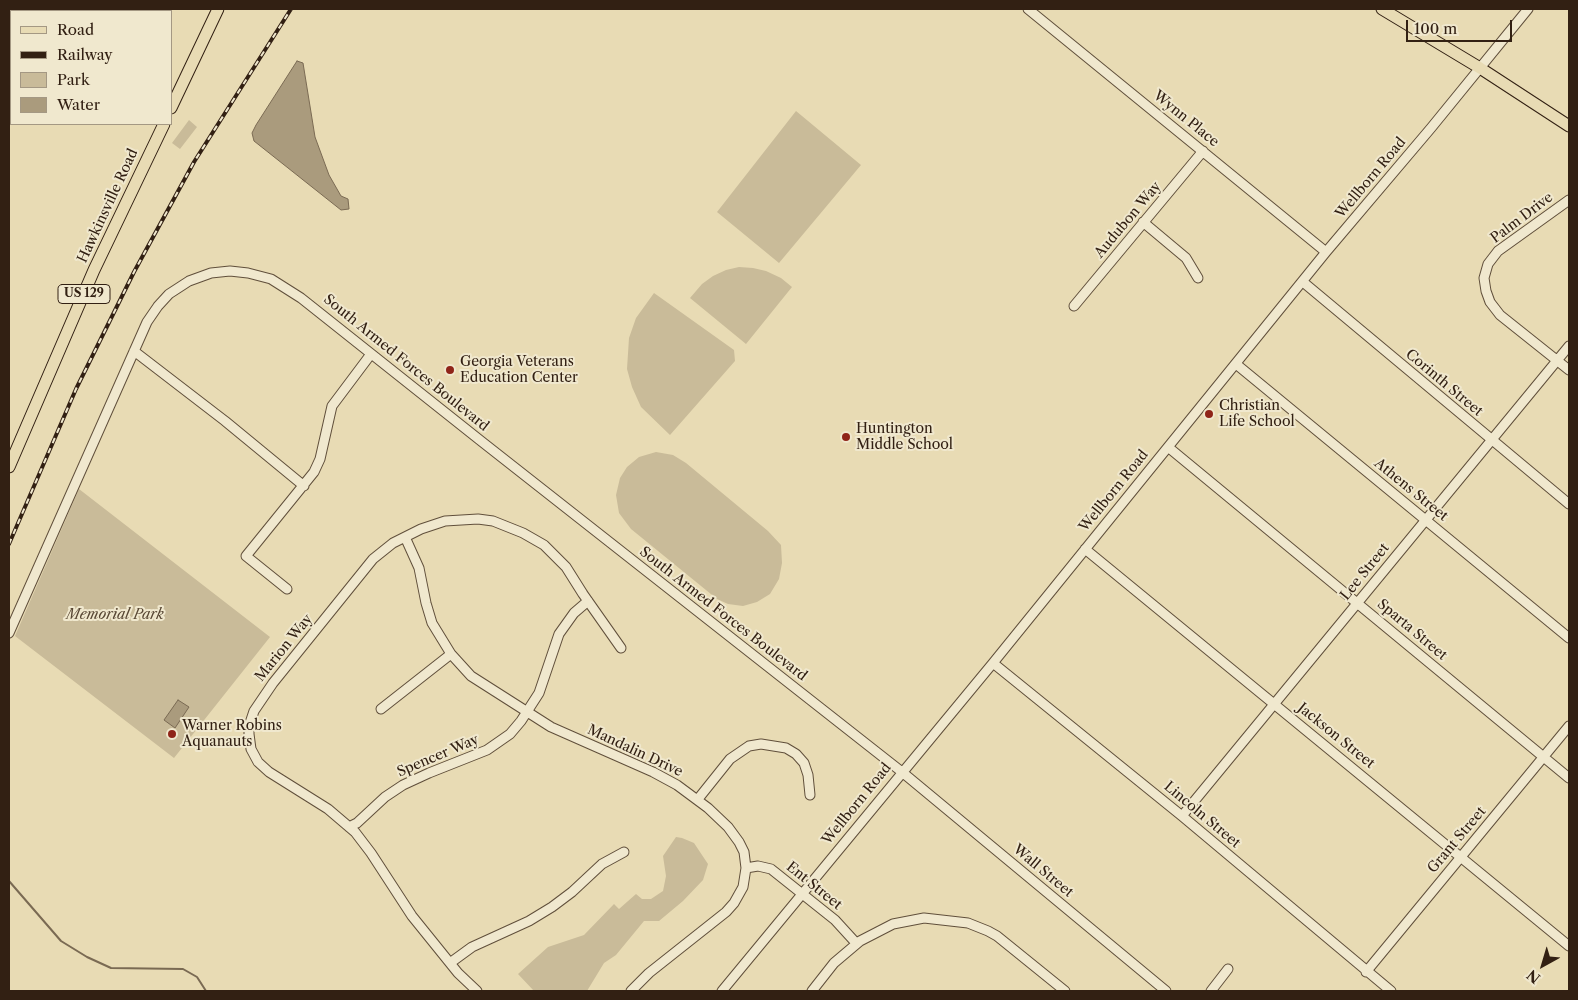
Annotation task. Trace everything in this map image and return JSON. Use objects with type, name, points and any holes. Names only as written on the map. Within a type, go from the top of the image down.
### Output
[{"type":"main road","points":[[172,106],[218,9]]},
{"type":"main road","points":[[1382,9],[1480,68],[1569,126]]},
{"type":"main road","name":"Hawkinsville Road","points":[[9,467],[94,270],[164,125]]},
{"type":"street","name":"Wynn Place","points":[[1028,9],[1326,252]]},
{"type":"street","name":"Wellborn Road","points":[[722,991],[993,663],[1326,252],[1528,9]]},
{"type":"street","name":"Audubon Way","points":[[1074,306],[1203,151]]},
{"type":"street","name":"Palm Drive","points":[[1569,200],[1498,252],[1488,264],[1484,278],[1490,302],[1500,315],[1569,370]]},
{"type":"street","points":[[1143,222],[1186,258],[1198,278]]},
{"type":"street","name":"South Armed Forces Boulevard","points":[[9,633],[147,322],[169,294],[189,281],[211,272],[248,272],[271,278],[301,298],[902,772]]},
{"type":"street","name":"Corinth Street","points":[[1303,282],[1569,504]]},
{"type":"street","name":"Lee Street","points":[[1182,816],[1569,346]]},
{"type":"street","points":[[134,351],[304,486]]},
{"type":"street","points":[[287,589],[246,556],[314,472],[320,460],[332,406],[371,354]]},
{"type":"street","name":"Athens Street","points":[[1236,364],[1569,638]]},
{"type":"street","name":"Sparta Street","points":[[1168,447],[1569,778]]},
{"type":"street","name":"Marion Way","points":[[477,991],[450,963],[412,916],[371,853],[349,827],[321,804],[258,762],[251,748],[249,726],[254,711],[366,566],[386,547],[445,521],[478,519],[501,523],[537,541],[556,555],[566,567],[621,648]]},
{"type":"street","name":"Mandalin Drive","points":[[405,537],[419,568],[432,624],[451,654],[464,669],[481,684],[565,734],[666,778],[698,799],[735,835],[744,852],[746,868],[743,887],[726,912],[649,973],[631,991]]},
{"type":"street","name":"Jackson Street","points":[[1085,549],[1462,856],[1569,946]]},
{"type":"street","name":"Spencer Way","points":[[349,827],[357,823],[385,797],[403,785],[430,772],[472,757],[493,746],[514,730],[539,693],[559,634],[574,613],[588,601]]},
{"type":"street","points":[[381,709],[451,654]]},
{"type":"street","name":"Lincoln Street","points":[[993,663],[1182,816],[1390,991]]},
{"type":"street","name":"Grant Street","points":[[1366,972],[1569,726]]},
{"type":"street","points":[[698,799],[730,759],[749,746],[761,744],[786,748],[796,754],[804,763],[808,775],[810,795]]},
{"type":"street","name":"Wall Street","points":[[902,772],[1166,991]]},
{"type":"street","points":[[450,963],[472,947],[529,921],[552,907],[572,892],[602,864],[624,852]]},
{"type":"street","name":"Ent Street","points":[[746,868],[758,866],[772,869],[839,924],[856,943]]},
{"type":"street","points":[[813,991],[834,963],[856,943],[883,928],[914,919],[935,918],[979,926],[997,936],[1065,991]]},
{"type":"street","points":[[1210,991],[1228,969]]},
{"type":"green space","points":[[796,111],[861,165],[779,263],[717,212]]},
{"type":"green space","points":[[189,120],[197,127],[180,149],[172,143]]},
{"type":"green space","points":[[739,267],[766,271],[781,278],[792,287],[746,344],[690,298],[702,284],[713,276]]},
{"type":"green space","points":[[654,293],[734,350],[735,361],[670,435],[641,407],[632,387],[627,369],[629,338],[636,318]]},
{"type":"green space","points":[[656,452],[673,455],[686,463],[768,531],[781,545],[782,563],[779,579],[770,594],[757,602],[743,606],[728,604],[717,599],[631,529],[619,513],[616,495],[620,478],[627,467],[639,457]]},
{"type":"green space","name":"Memorial Park","points":[[79,489],[270,637],[174,758],[15,636]]},
{"type":"green space","points":[[676,837],[694,843],[708,864],[703,880],[683,901],[659,921],[644,921],[616,955],[604,963],[587,991],[534,991],[518,974],[548,947],[584,935],[614,904],[619,909],[636,894],[642,899],[651,899],[663,891],[666,876],[663,856]]},
{"type":"water","points":[[297,61],[303,63],[315,137],[329,175],[341,196],[348,199],[349,209],[341,210],[254,141],[252,133],[256,125]]},
{"type":"water","points":[[178,700],[189,707],[175,728],[164,720]]},
{"type":"waterway","points":[[9,881],[61,941],[87,957],[111,968],[183,969],[197,977],[206,991]]},
{"type":"railway","points":[[9,544],[76,389],[134,272],[194,162],[291,9]]},
{"type":"place","name":"Georgia Veterans Education Center","points":[[450,370]]},
{"type":"place","name":"Christian Life School","points":[[1209,414]]},
{"type":"place","name":"Huntington Middle School","points":[[846,437]]},
{"type":"place","name":"Warner Robins Aquanauts","points":[[172,734]]}]
